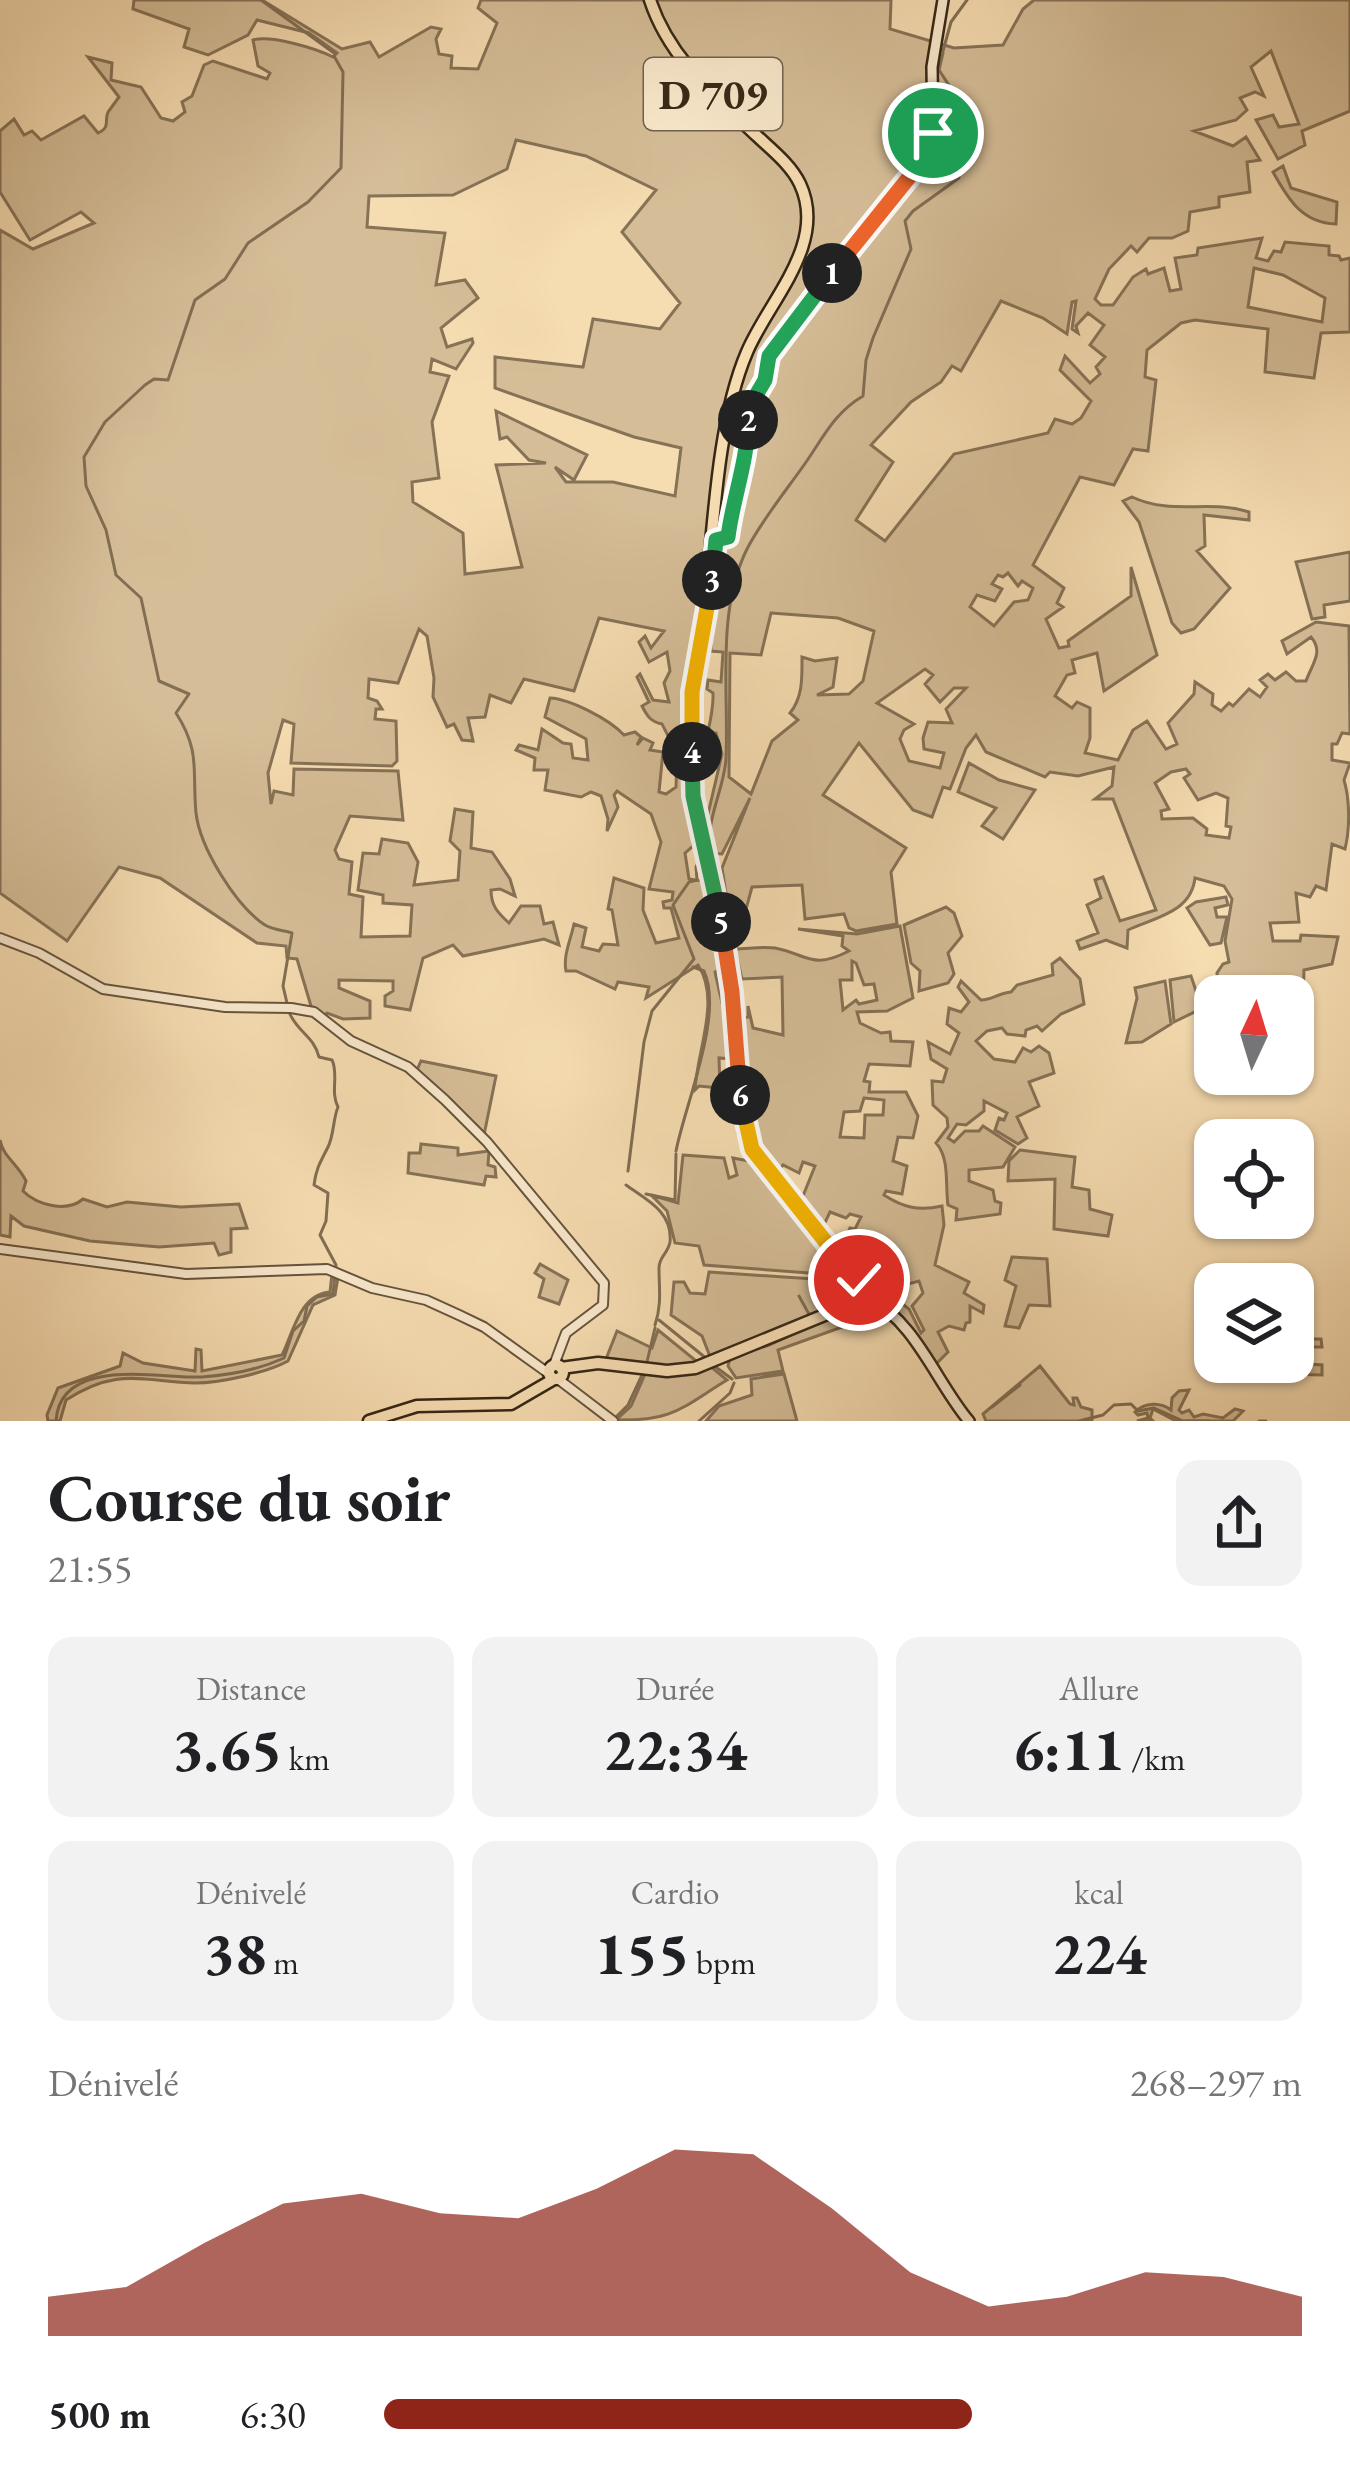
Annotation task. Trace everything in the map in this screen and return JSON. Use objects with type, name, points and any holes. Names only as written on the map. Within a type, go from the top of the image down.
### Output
[{"type":"main road","name":"D 709","points":[[650,0],[666,38],[684,64],[787,165],[806,200],[807,230],[800,256],[755,332],[734,390],[692,692],[693,796],[724,939],[742,1112],[756,1156],[866,1291]]},
{"type":"main road","points":[[715,540],[730,534],[730,512],[746,462],[748,411],[765,380],[769,356],[925,156],[934,123],[934,50],[944,0]]},
{"type":"main road","points":[[369,1421],[431,1405],[511,1404],[556,1372],[606,1363],[677,1371],[712,1362],[866,1291],[931,1362],[969,1421]]},
{"type":"street","points":[[0,938],[39,953],[103,989],[225,1007],[314,1012],[351,1041],[419,1075],[487,1142],[601,1279],[606,1294],[603,1305],[571,1327],[562,1340],[556,1372]]},
{"type":"street","points":[[0,1250],[186,1274],[331,1271],[372,1288],[426,1300],[484,1327],[556,1372],[614,1421]]},
{"type":"shaded area","points":[[134,0],[262,0],[342,49],[370,42],[379,57],[431,27],[441,29],[436,39],[439,54],[452,56],[451,68],[478,69],[497,23],[478,8],[481,0],[891,0],[890,29],[954,48],[1003,45],[1023,9],[1034,0],[1350,0],[1350,111],[1302,131],[1305,145],[1278,159],[1256,120],[1273,115],[1279,127],[1299,124],[1271,51],[1251,67],[1264,96],[1255,92],[1240,98],[1247,110],[1236,120],[1194,131],[1233,146],[1246,137],[1260,160],[1247,162],[1250,192],[1219,197],[1219,207],[1190,212],[1188,231],[1172,238],[1149,238],[1137,252],[1131,246],[1109,269],[1095,299],[1101,305],[1113,305],[1133,277],[1146,269],[1148,274],[1164,268],[1170,291],[1181,289],[1175,258],[1197,255],[1198,248],[1262,238],[1256,258],[1268,261],[1274,251],[1281,252],[1285,242],[1329,246],[1329,255],[1350,258],[1350,332],[1321,333],[1314,378],[1265,372],[1268,329],[1195,320],[1181,323],[1147,350],[1145,377],[1156,380],[1148,451],[1133,449],[1114,485],[1080,477],[1033,565],[1064,588],[1057,603],[1063,607],[1046,619],[1059,648],[1069,646],[1068,641],[1131,596],[1131,567],[1157,655],[1104,691],[1097,653],[1072,660],[1075,673],[1067,675],[1055,696],[1072,708],[1077,702],[1090,708],[1085,753],[1118,760],[1133,730],[1147,721],[1166,749],[1177,744],[1168,723],[1194,694],[1195,682],[1213,694],[1212,705],[1221,711],[1249,689],[1260,697],[1267,687],[1260,680],[1268,674],[1275,680],[1286,672],[1296,681],[1306,681],[1316,658],[1315,642],[1311,637],[1287,654],[1282,641],[1316,622],[1349,626],[1350,734],[1342,733],[1337,744],[1332,744],[1332,760],[1350,763],[1344,780],[1349,814],[1345,849],[1332,844],[1326,890],[1316,886],[1310,897],[1296,893],[1299,922],[1270,923],[1273,941],[1300,941],[1301,935],[1338,937],[1332,964],[1304,970],[1304,975],[1217,975],[1229,962],[1225,941],[1232,899],[1224,886],[1195,878],[1180,906],[1128,930],[1127,948],[1106,940],[1080,949],[1077,941],[1098,933],[1087,905],[1101,898],[1095,880],[1103,877],[1120,921],[1156,910],[1113,799],[1095,799],[1112,786],[1114,767],[1078,776],[1050,772],[1045,777],[986,752],[976,735],[950,789],[943,787],[932,817],[913,810],[859,743],[823,795],[906,848],[891,872],[897,924],[856,931],[849,928],[844,914],[805,919],[802,885],[752,887],[739,935],[732,933],[722,868],[750,798],[722,854],[709,853],[699,816],[708,814],[722,754],[716,733],[712,733],[710,756],[717,760],[716,765],[703,760],[713,702],[713,693],[707,689],[708,680],[721,682],[723,652],[711,651],[710,626],[700,625],[689,736],[693,846],[685,853],[689,879],[710,882],[723,949],[723,968],[715,972],[733,1052],[740,1054],[739,1019],[748,1017],[748,1006],[753,1028],[783,1035],[782,977],[742,979],[735,949],[775,948],[827,960],[849,951],[842,946],[843,936],[798,929],[857,934],[900,926],[913,998],[887,1011],[857,1012],[860,1023],[890,1032],[891,1041],[913,1042],[910,1066],[869,1064],[864,1081],[870,1082],[869,1092],[906,1092],[918,1116],[913,1138],[898,1137],[893,1161],[907,1166],[902,1194],[886,1191],[884,1195],[912,1207],[942,1206],[944,1225],[935,1265],[969,1282],[964,1293],[984,1305],[983,1313],[970,1306],[970,1322],[964,1330],[949,1326],[938,1332],[948,1352],[935,1365],[885,1306],[896,1299],[909,1309],[921,1333],[924,1330],[912,1306],[923,1293],[919,1281],[893,1288],[880,1298],[877,1286],[865,1283],[839,1253],[850,1228],[855,1229],[861,1217],[830,1212],[821,1231],[799,1206],[815,1166],[803,1162],[799,1173],[783,1165],[774,1176],[765,1162],[748,1121],[741,1060],[719,1058],[720,1088],[699,1086],[695,1090],[708,1009],[705,979],[698,965],[646,998],[649,987],[618,982],[615,989],[566,971],[574,924],[586,928],[582,947],[599,951],[603,944],[618,945],[608,909],[614,878],[644,888],[643,910],[656,943],[679,938],[671,908],[664,908],[663,902],[672,900],[673,892],[649,889],[661,842],[651,814],[617,791],[618,807],[607,831],[601,796],[545,790],[548,770],[534,770],[535,758],[516,750],[519,745],[538,750],[542,729],[571,744],[573,758],[588,760],[586,739],[545,717],[550,698],[558,699],[599,717],[624,735],[635,732],[641,737],[637,745],[643,738],[653,743],[650,750],[663,752],[659,792],[666,794],[676,787],[677,753],[662,724],[644,710],[642,706],[649,702],[637,677],[640,674],[653,700],[669,702],[664,683],[670,671],[667,652],[649,662],[639,642],[645,636],[651,648],[664,631],[599,618],[574,691],[524,679],[511,703],[490,695],[485,717],[468,718],[473,741],[462,740],[454,724],[447,727],[433,697],[427,636],[419,629],[398,683],[369,679],[368,698],[382,709],[376,709],[375,719],[396,721],[397,761],[392,766],[291,763],[294,724],[283,720],[268,773],[271,804],[274,791],[293,795],[294,769],[398,771],[403,820],[350,816],[335,850],[339,859],[352,862],[349,894],[363,897],[361,937],[410,936],[412,905],[383,903],[383,895],[358,890],[363,853],[379,854],[382,839],[408,843],[418,862],[414,885],[458,880],[460,851],[450,841],[455,809],[473,812],[471,848],[492,852],[510,879],[515,896],[491,890],[498,912],[509,923],[521,906],[540,906],[544,924],[553,922],[559,945],[544,939],[463,956],[453,945],[423,958],[410,1010],[385,1006],[393,981],[339,980],[339,988],[370,1001],[370,1018],[324,1016],[311,1006],[297,959],[287,958],[286,946],[257,943],[160,878],[119,867],[67,941],[0,893],[0,230],[33,249],[94,223],[81,212],[30,240],[0,192],[0,131],[14,119],[24,135],[32,131],[41,140],[84,116],[98,133],[102,131],[119,97],[88,57],[112,63],[111,80],[141,87],[161,118],[173,121],[185,112],[182,102],[192,96],[204,65],[213,61],[267,79],[270,73],[258,66],[253,40],[293,43],[333,57],[337,53],[309,33],[257,20],[248,35],[208,55],[184,47],[189,29],[133,9]],"holes":[[[516,140],[586,156],[656,190],[622,232],[680,303],[660,329],[593,319],[583,367],[495,357],[495,388],[634,437],[681,448],[675,496],[613,482],[566,482],[555,467],[574,480],[587,455],[496,411],[500,439],[507,437],[529,460],[546,463],[496,465],[522,567],[465,574],[463,533],[413,502],[412,482],[439,478],[432,422],[449,376],[430,372],[432,359],[456,369],[473,343],[472,339],[447,347],[441,328],[478,298],[465,280],[436,285],[445,233],[367,227],[369,196],[453,195],[507,169]],[[1254,268],[1283,275],[1325,298],[1322,322],[1248,307]],[[1001,301],[1067,334],[1076,301],[1072,329],[1078,333],[1076,326],[1088,313],[1104,325],[1090,345],[1105,357],[1096,367],[1100,374],[1090,383],[1065,356],[1060,370],[1091,401],[1081,418],[1072,424],[1055,419],[1048,433],[954,454],[885,541],[856,520],[893,462],[871,445],[911,402],[941,382],[952,366],[961,371]],[[1008,573],[1018,586],[1022,581],[1033,588],[1028,600],[1014,602],[994,626],[970,607],[977,595],[995,601],[1002,589],[992,584],[998,575]],[[771,613],[838,618],[874,631],[863,681],[849,694],[817,695],[833,687],[837,658],[815,661],[802,657],[800,694],[790,713],[798,720],[772,741],[751,794],[729,777],[730,653],[761,655]],[[925,669],[933,675],[925,684],[940,702],[954,688],[966,688],[946,709],[952,723],[928,722],[924,749],[944,753],[940,768],[909,761],[900,739],[914,724],[877,703]],[[1186,769],[1190,774],[1184,778],[1198,800],[1216,793],[1228,798],[1229,838],[1206,835],[1207,829],[1193,818],[1162,819],[1161,811],[1169,809],[1155,783]],[[852,961],[856,963],[864,985],[874,984],[877,1000],[859,1004],[856,1000],[843,1010],[840,980],[852,980]],[[864,1098],[884,1100],[883,1115],[865,1115],[864,1138],[840,1137],[844,1112],[860,1111]]]},
{"type":"shaded area","points":[[1283,166],[1291,188],[1337,202],[1336,224],[1314,219],[1297,208],[1273,172]]},
{"type":"shaded area","points":[[1132,497],[1162,506],[1249,512],[1249,520],[1204,515],[1205,546],[1197,551],[1230,588],[1194,629],[1181,633],[1172,623],[1139,522],[1123,501]]},
{"type":"shaded area","points":[[1350,552],[1350,601],[1324,605],[1325,617],[1312,619],[1296,562]]},
{"type":"shaded area","points":[[969,763],[999,780],[1035,790],[1003,839],[982,826],[996,808],[958,792]]},
{"type":"shaded area","points":[[1226,897],[1228,905],[1215,908],[1217,917],[1227,917],[1221,943],[1210,945],[1187,908]]},
{"type":"shaded area","points":[[946,907],[954,913],[962,936],[948,953],[954,974],[948,983],[919,991],[920,971],[911,963],[904,925]]},
{"type":"shaded area","points":[[1060,958],[1080,979],[1084,1004],[1061,1014],[1042,1031],[1037,1026],[1026,1030],[1025,1036],[1007,1034],[1002,1028],[987,1031],[976,1041],[994,1059],[1015,1062],[1023,1048],[1031,1052],[1039,1046],[1049,1053],[1054,1073],[1029,1082],[1039,1106],[1017,1117],[1027,1138],[1018,1144],[995,1130],[999,1118],[1004,1120],[1007,1113],[984,1101],[984,1111],[966,1125],[957,1124],[948,1138],[954,1142],[965,1131],[979,1131],[983,1126],[1015,1147],[1003,1167],[969,1170],[969,1181],[993,1190],[995,1201],[1001,1203],[1000,1214],[956,1220],[957,1209],[948,1205],[945,1164],[936,1143],[948,1127],[947,1118],[933,1105],[932,1081],[943,1082],[947,1069],[931,1059],[928,1042],[950,1054],[959,1033],[947,1024],[949,1008],[961,1012],[969,1002],[958,987],[961,981],[981,1000],[989,999],[1053,975],[1052,964]]},
{"type":"shaded area","points":[[1191,976],[1194,1012],[1174,1022],[1170,980]]},
{"type":"shaded area","points":[[1165,981],[1171,1024],[1142,1042],[1126,1043],[1135,988]]},
{"type":"shaded area","points":[[421,1061],[496,1076],[484,1135],[417,1070]]},
{"type":"shaded area","points":[[0,1140],[26,1181],[23,1191],[44,1203],[69,1206],[83,1199],[107,1207],[127,1202],[181,1207],[239,1204],[247,1228],[231,1229],[231,1252],[219,1255],[214,1243],[159,1247],[90,1241],[24,1226],[11,1216],[10,1237],[0,1235]]},
{"type":"shaded area","points":[[421,1144],[458,1148],[458,1155],[489,1151],[488,1165],[495,1167],[496,1177],[486,1176],[484,1185],[408,1173],[409,1153],[420,1153]]},
{"type":"shaded area","points":[[1020,1150],[1075,1157],[1072,1187],[1089,1190],[1090,1209],[1112,1215],[1108,1236],[1054,1229],[1055,1179],[1008,1181],[1009,1161]]},
{"type":"shaded area","points":[[683,1155],[724,1158],[729,1178],[737,1175],[733,1158],[754,1162],[849,1276],[704,1265],[699,1246],[675,1243],[667,1211],[651,1195],[678,1203]]},
{"type":"shaded area","points":[[1012,1257],[1047,1259],[1050,1306],[1029,1305],[1019,1328],[1005,1326],[1016,1286],[1005,1280]]},
{"type":"shaded area","points":[[540,1264],[568,1280],[559,1304],[539,1297],[544,1279],[535,1273]]},
{"type":"shaded area","points":[[709,1272],[858,1282],[859,1290],[855,1296],[711,1359],[702,1336],[671,1315],[674,1282],[684,1282],[690,1293],[705,1294]]},
{"type":"shaded area","points":[[332,1274],[338,1277],[335,1295],[313,1305],[288,1361],[217,1381],[129,1378],[100,1383],[66,1400],[60,1421],[48,1421],[58,1388],[120,1366],[123,1353],[143,1363],[195,1371],[196,1349],[201,1350],[202,1371],[282,1355],[304,1307],[330,1292]]},
{"type":"shaded area","points":[[861,1303],[884,1312],[778,1350],[783,1371],[736,1378],[728,1366],[730,1358]]},
{"type":"shaded area","points":[[658,1330],[700,1364],[671,1369],[606,1359],[617,1331],[652,1348]]},
{"type":"shaded area","points":[[710,1366],[727,1380],[687,1405],[651,1418],[616,1420],[631,1406],[646,1372]]},
{"type":"shaded area","points":[[1040,1366],[1070,1404],[1077,1398],[1081,1407],[1092,1410],[1092,1421],[986,1421],[983,1414]]},
{"type":"shaded area","points":[[784,1374],[797,1421],[706,1421],[719,1406],[752,1395],[751,1379]]},
{"type":"shaded area","points":[[1189,1390],[1179,1410],[1182,1413],[1189,1410],[1194,1417],[1223,1418],[1235,1409],[1243,1411],[1233,1421],[1176,1421],[1153,1409],[1153,1421],[1137,1421],[1148,1418],[1147,1413],[1135,1412],[1143,1406],[1171,1410],[1172,1398]]},
{"type":"waterway","points":[[261,0],[334,53]]},
{"type":"waterway","points":[[943,51],[951,22],[967,0]]},
{"type":"waterway","points":[[709,840],[726,759],[726,652],[737,573],[760,527],[830,427],[863,396],[873,338],[911,249],[905,221],[959,178],[954,93],[939,70],[943,53]]},
{"type":"waterway","points":[[287,1003],[283,986],[292,933],[268,927],[254,916],[231,890],[204,843],[196,813],[192,750],[176,713],[189,694],[159,681],[141,598],[116,575],[106,530],[86,486],[84,457],[105,422],[145,385],[154,379],[168,380],[195,300],[225,279],[248,243],[308,202],[341,168],[343,72],[334,56]]},
{"type":"waterway","points":[[628,1171],[652,1011],[694,959],[673,905],[689,882],[697,880],[700,859]]},
{"type":"waterway","points":[[676,1151],[709,1011],[704,971],[693,967]]},
{"type":"waterway","points":[[56,1421],[62,1400],[93,1379],[139,1374],[213,1376],[284,1358],[307,1306],[317,1297],[333,1294],[336,1265],[320,1235],[328,1193],[314,1185],[338,1107],[334,1065],[319,1057],[289,1012]]},
{"type":"waterway","points":[[646,1194],[675,1200],[676,1154]]},
{"type":"waterway","points":[[626,1185],[656,1207],[670,1231],[669,1246],[659,1264],[655,1325]]},
{"type":"waterway","points":[[799,1296],[810,1316]]},
{"type":"waterway","points":[[659,1320],[707,1359]]},
{"type":"waterway","points":[[646,1366],[655,1328]]},
{"type":"waterway","points":[[713,1365],[732,1379]]},
{"type":"waterway","points":[[614,1419],[628,1405],[643,1373]]},
{"type":"waterway","points":[[699,1421],[730,1393],[734,1383]]},
{"type":"waterway","points":[[992,1407],[1020,1385]]},
{"type":"waterway","points":[[1079,1421],[1103,1415],[1114,1405],[1131,1404],[1138,1411],[1154,1408],[1183,1421]]},
{"type":"waterway","points":[[1186,1421],[1209,1421]]},
{"type":"waterway","points":[[1259,1421],[1266,1421]]},
{"type":"route","points":[[859,1280],[767,1171],[748,1138],[724,939],[693,796],[691,706],[716,540],[730,534],[730,512],[746,462],[748,411],[765,380],[767,359],[919,165],[933,133]]}]
